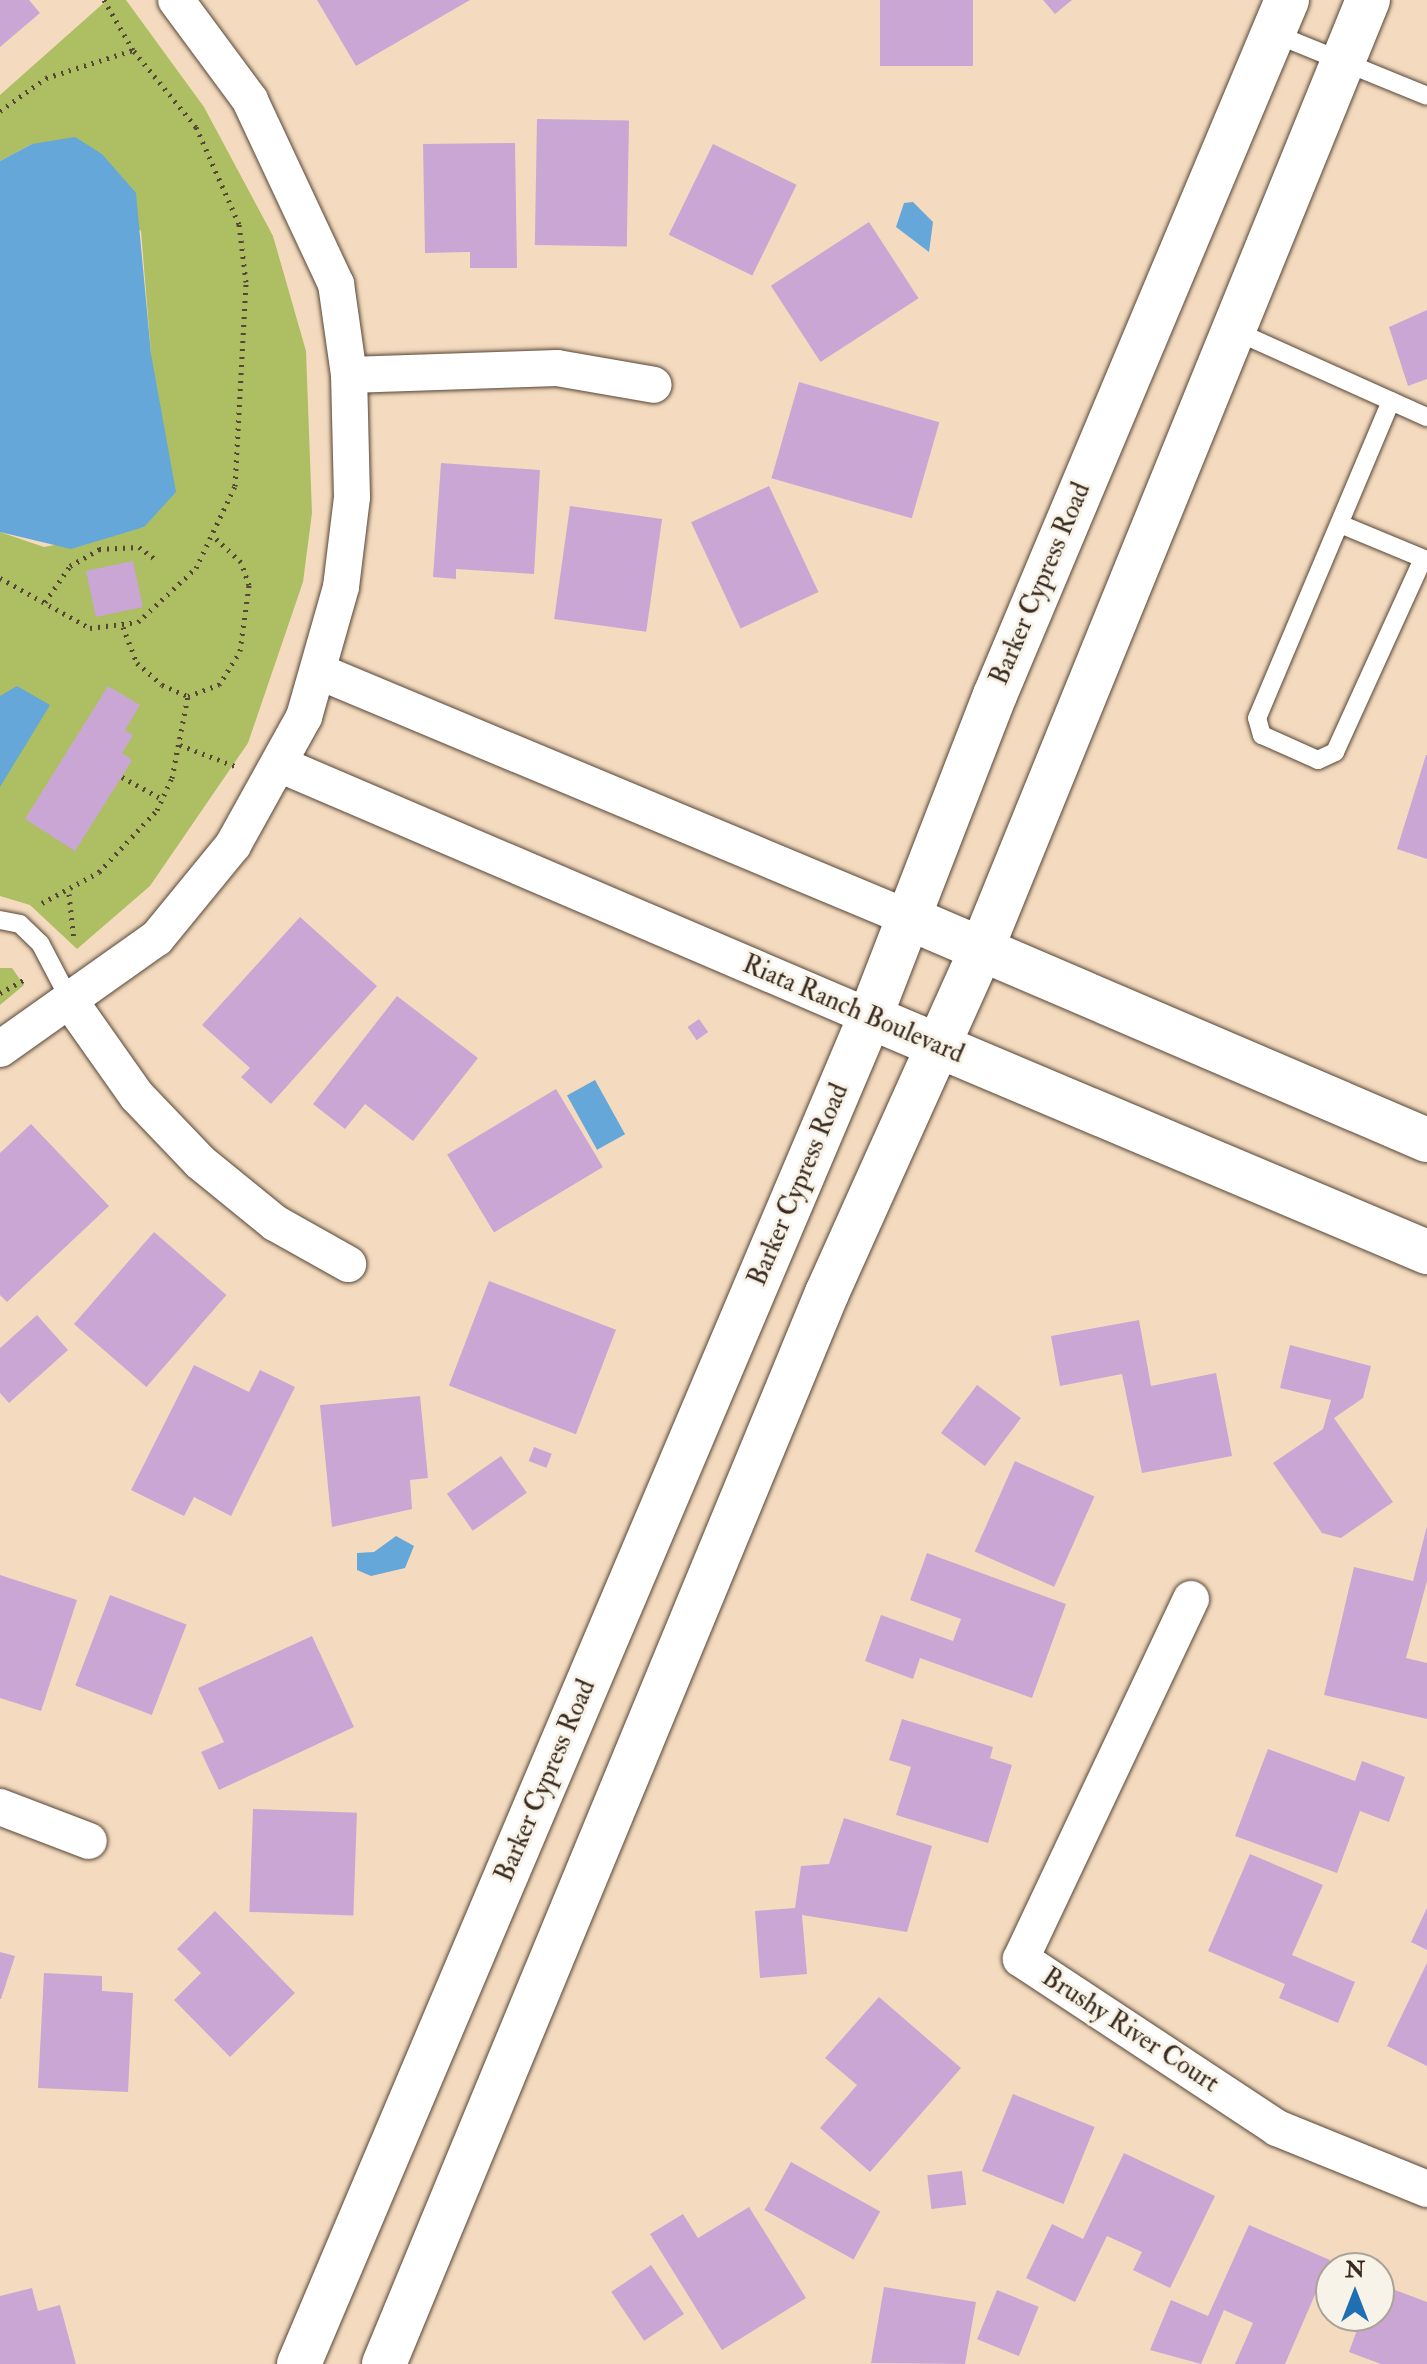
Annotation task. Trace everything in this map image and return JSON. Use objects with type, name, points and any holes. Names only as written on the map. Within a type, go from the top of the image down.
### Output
[{"type":"main road","points":[[384,2364],[827,1293],[940,1048],[980,953],[1231,328],[1368,0]]},
{"type":"main road","name":"Barker Cypress Road","points":[[299,2364],[911,919],[995,695],[1280,17]]},
{"type":"main road","points":[[911,919],[980,953],[1427,1140]]},
{"type":"main road","name":"Riata Ranch Boulevard","points":[[870,1017],[1427,1252]]},
{"type":"street","points":[[0,1049],[72,1004],[157,938],[233,845],[281,765],[304,717],[320,672],[352,497],[349,375],[336,284],[303,201],[250,100],[176,0]]},
{"type":"street","points":[[349,375],[557,368],[654,385]]},
{"type":"street","points":[[320,672],[911,919]]},
{"type":"street","name":"Riata Ranch Boulevard","points":[[281,765],[870,1017]]},
{"type":"street","points":[[72,1004],[137,1096],[200,1162],[275,1223],[348,1264]]},
{"type":"street","name":"Brushy River Court","points":[[1191,1599],[1021,1959],[1277,2128],[1427,2189]]},
{"type":"street","points":[[0,1807],[89,1841]]},
{"type":"lane","points":[[1280,17],[1343,61],[1427,96]]},
{"type":"lane","points":[[1231,328],[1427,417]]},
{"type":"lane","points":[[1340,524],[1425,560],[1335,752],[1318,760],[1262,735],[1257,718],[1391,401]]},
{"type":"lane","points":[[0,920],[20,924],[40,943],[72,1004]]},
{"type":"path","points":[[0,578],[90,628],[123,627],[159,609],[215,538],[238,464],[246,282],[239,224],[196,127],[133,50],[104,0]]},
{"type":"path","points":[[0,111],[46,78],[133,50]]},
{"type":"path","points":[[188,696],[219,685],[247,624],[246,570],[215,538]]},
{"type":"path","points":[[45,602],[70,566],[99,549],[139,547],[155,559]]},
{"type":"path","points":[[123,627],[137,663],[188,696]]},
{"type":"path","points":[[42,903],[69,894],[135,837],[162,799],[180,745],[188,696]]},
{"type":"path","points":[[180,745],[235,766]]},
{"type":"path","points":[[122,777],[162,799]]},
{"type":"path","points":[[69,894],[73,950]]},
{"type":"path","points":[[0,993],[26,979]]},
{"type":"green space","points":[[107,0],[126,0],[204,107],[273,236],[306,351],[312,513],[303,582],[248,743],[150,886],[77,949],[30,905],[0,896],[0,532],[44,547],[144,527],[151,354],[141,231],[32,144],[0,161],[0,95]]},
{"type":"green space","points":[[0,968],[12,968],[24,985],[0,1005]]},
{"type":"water","points":[[75,137],[102,154],[136,193],[151,354],[176,492],[144,527],[71,549],[0,532],[0,161],[32,144]]},
{"type":"water","points":[[913,202],[933,222],[929,252],[896,227],[904,203]]},
{"type":"water","points":[[17,686],[50,705],[0,787],[0,696]]},
{"type":"water","points":[[595,1080],[625,1134],[597,1150],[567,1096]]},
{"type":"water","points":[[396,1536],[414,1546],[405,1568],[371,1576],[357,1570],[357,1553],[374,1552]]},
{"type":"building","points":[[0,0],[29,0],[40,13],[0,47]]},
{"type":"building","points":[[317,0],[470,0],[356,66]]},
{"type":"building","points":[[880,0],[973,0],[973,66],[880,66]]},
{"type":"building","points":[[1043,0],[1072,0],[1055,14]]},
{"type":"building","points":[[537,119],[629,121],[627,247],[535,245]]},
{"type":"building","points":[[515,143],[517,268],[470,268],[470,252],[425,253],[423,144]]},
{"type":"building","points":[[713,144],[797,185],[752,276],[669,235]]},
{"type":"building","points":[[869,222],[919,298],[820,362],[771,286]]},
{"type":"building","points":[[1427,310],[1427,379],[1408,386],[1389,327]]},
{"type":"building","points":[[799,382],[939,422],[912,518],[771,478]]},
{"type":"building","points":[[441,463],[540,470],[534,574],[456,569],[456,579],[433,577]]},
{"type":"building","points":[[769,486],[818,592],[741,628],[691,522]]},
{"type":"building","points":[[570,506],[662,519],[646,632],[554,619]]},
{"type":"building","points":[[133,561],[143,607],[96,617],[86,571]]},
{"type":"building","points":[[108,686],[140,705],[125,730],[133,735],[122,753],[132,760],[75,851],[25,819]]},
{"type":"building","points":[[1427,755],[1427,859],[1397,849]]},
{"type":"building","points":[[300,917],[377,986],[271,1104],[241,1077],[250,1068],[202,1025]]},
{"type":"building","points":[[397,996],[478,1058],[413,1141],[365,1104],[345,1129],[313,1104]]},
{"type":"building","points":[[699,1019],[708,1032],[697,1040],[688,1027]]},
{"type":"building","points":[[556,1089],[603,1167],[494,1232],[447,1154]]},
{"type":"building","points":[[31,1124],[109,1206],[7,1302],[0,1295],[0,1153]]},
{"type":"building","points":[[154,1232],[226,1295],[146,1387],[74,1324]]},
{"type":"building","points":[[489,1281],[616,1330],[576,1434],[449,1386]]},
{"type":"building","points":[[37,1315],[68,1350],[9,1403],[0,1393],[0,1348]]},
{"type":"building","points":[[1139,1320],[1151,1386],[1216,1373],[1232,1456],[1142,1473],[1122,1374],[1060,1386],[1051,1336]]},
{"type":"building","points":[[1290,1345],[1371,1366],[1363,1398],[1334,1418],[1393,1502],[1341,1538],[1322,1533],[1273,1463],[1323,1429],[1331,1400],[1280,1388]]},
{"type":"building","points":[[194,1365],[249,1392],[260,1370],[295,1387],[231,1516],[194,1497],[184,1516],[131,1490]]},
{"type":"building","points":[[977,1385],[1021,1418],[985,1466],[941,1433]]},
{"type":"building","points":[[420,1396],[428,1478],[410,1480],[412,1509],[332,1527],[320,1405]]},
{"type":"building","points":[[534,1447],[552,1454],[546,1468],[529,1461]]},
{"type":"building","points":[[501,1456],[527,1493],[473,1531],[447,1494]]},
{"type":"building","points":[[1015,1461],[1094,1496],[1054,1587],[975,1551]]},
{"type":"building","points":[[1427,1526],[1427,1581],[1406,1658],[1427,1663],[1427,1719],[1324,1695],[1354,1567],[1413,1581]]},
{"type":"building","points":[[927,1553],[1066,1604],[1032,1698],[920,1658],[913,1679],[865,1661],[881,1615],[953,1641],[961,1619],[910,1600]]},
{"type":"building","points":[[0,1575],[77,1600],[41,1711],[0,1698]]},
{"type":"building","points":[[110,1595],[187,1624],[152,1715],[75,1686]]},
{"type":"building","points":[[312,1636],[354,1727],[219,1790],[201,1752],[224,1742],[198,1688]]},
{"type":"building","points":[[902,1719],[993,1747],[990,1758],[1012,1765],[988,1843],[896,1815],[911,1767],[889,1760]]},
{"type":"building","points":[[1268,1749],[1355,1781],[1362,1761],[1405,1777],[1389,1822],[1360,1811],[1337,1873],[1235,1836]]},
{"type":"building","points":[[253,1809],[357,1813],[353,1916],[249,1912]]},
{"type":"building","points":[[844,1818],[932,1846],[907,1932],[802,1915],[807,1974],[760,1978],[755,1911],[795,1908],[801,1866],[829,1864]]},
{"type":"building","points":[[1250,1854],[1323,1885],[1292,1955],[1355,1982],[1338,2023],[1279,1998],[1285,1984],[1208,1951]]},
{"type":"building","points":[[1427,1908],[1427,1950],[1411,1942]]},
{"type":"building","points":[[215,1911],[295,1993],[230,2057],[174,2000],[201,1973],[177,1949]]},
{"type":"building","points":[[0,1952],[15,1956],[1,1999],[0,1999]]},
{"type":"building","points":[[1427,1963],[1427,2066],[1387,2046]]},
{"type":"building","points":[[44,1973],[102,1976],[102,1991],[133,1993],[128,2092],[38,2088]]},
{"type":"building","points":[[879,1997],[961,2068],[870,2172],[820,2128],[857,2085],[825,2058]]},
{"type":"building","points":[[1013,2094],[1095,2127],[1063,2204],[982,2171]]},
{"type":"building","points":[[1124,2153],[1215,2196],[1170,2288],[1133,2270],[1142,2252],[1107,2236],[1075,2302],[1026,2278],[1052,2224],[1083,2239]]},
{"type":"building","points":[[791,2162],[880,2211],[854,2260],[764,2210]]},
{"type":"building","points":[[962,2171],[966,2205],[931,2209],[927,2175]]},
{"type":"building","points":[[749,2207],[806,2298],[722,2350],[650,2234],[683,2214],[698,2238]]},
{"type":"building","points":[[1249,2225],[1315,2254],[1315,2295],[1285,2364],[1235,2364],[1253,2323],[1224,2310],[1201,2364],[1150,2350],[1171,2300],[1208,2316]]},
{"type":"building","points":[[651,2265],[684,2314],[644,2341],[611,2292]]},
{"type":"building","points":[[884,2287],[976,2302],[965,2364],[871,2363]]},
{"type":"building","points":[[32,2288],[38,2311],[60,2305],[76,2364],[0,2364],[0,2296]]},
{"type":"building","points":[[997,2290],[1039,2307],[1019,2356],[977,2339]]},
{"type":"building","points":[[1395,2290],[1427,2302],[1427,2364],[1381,2364],[1349,2352],[1356,2332],[1395,2332]]}]
